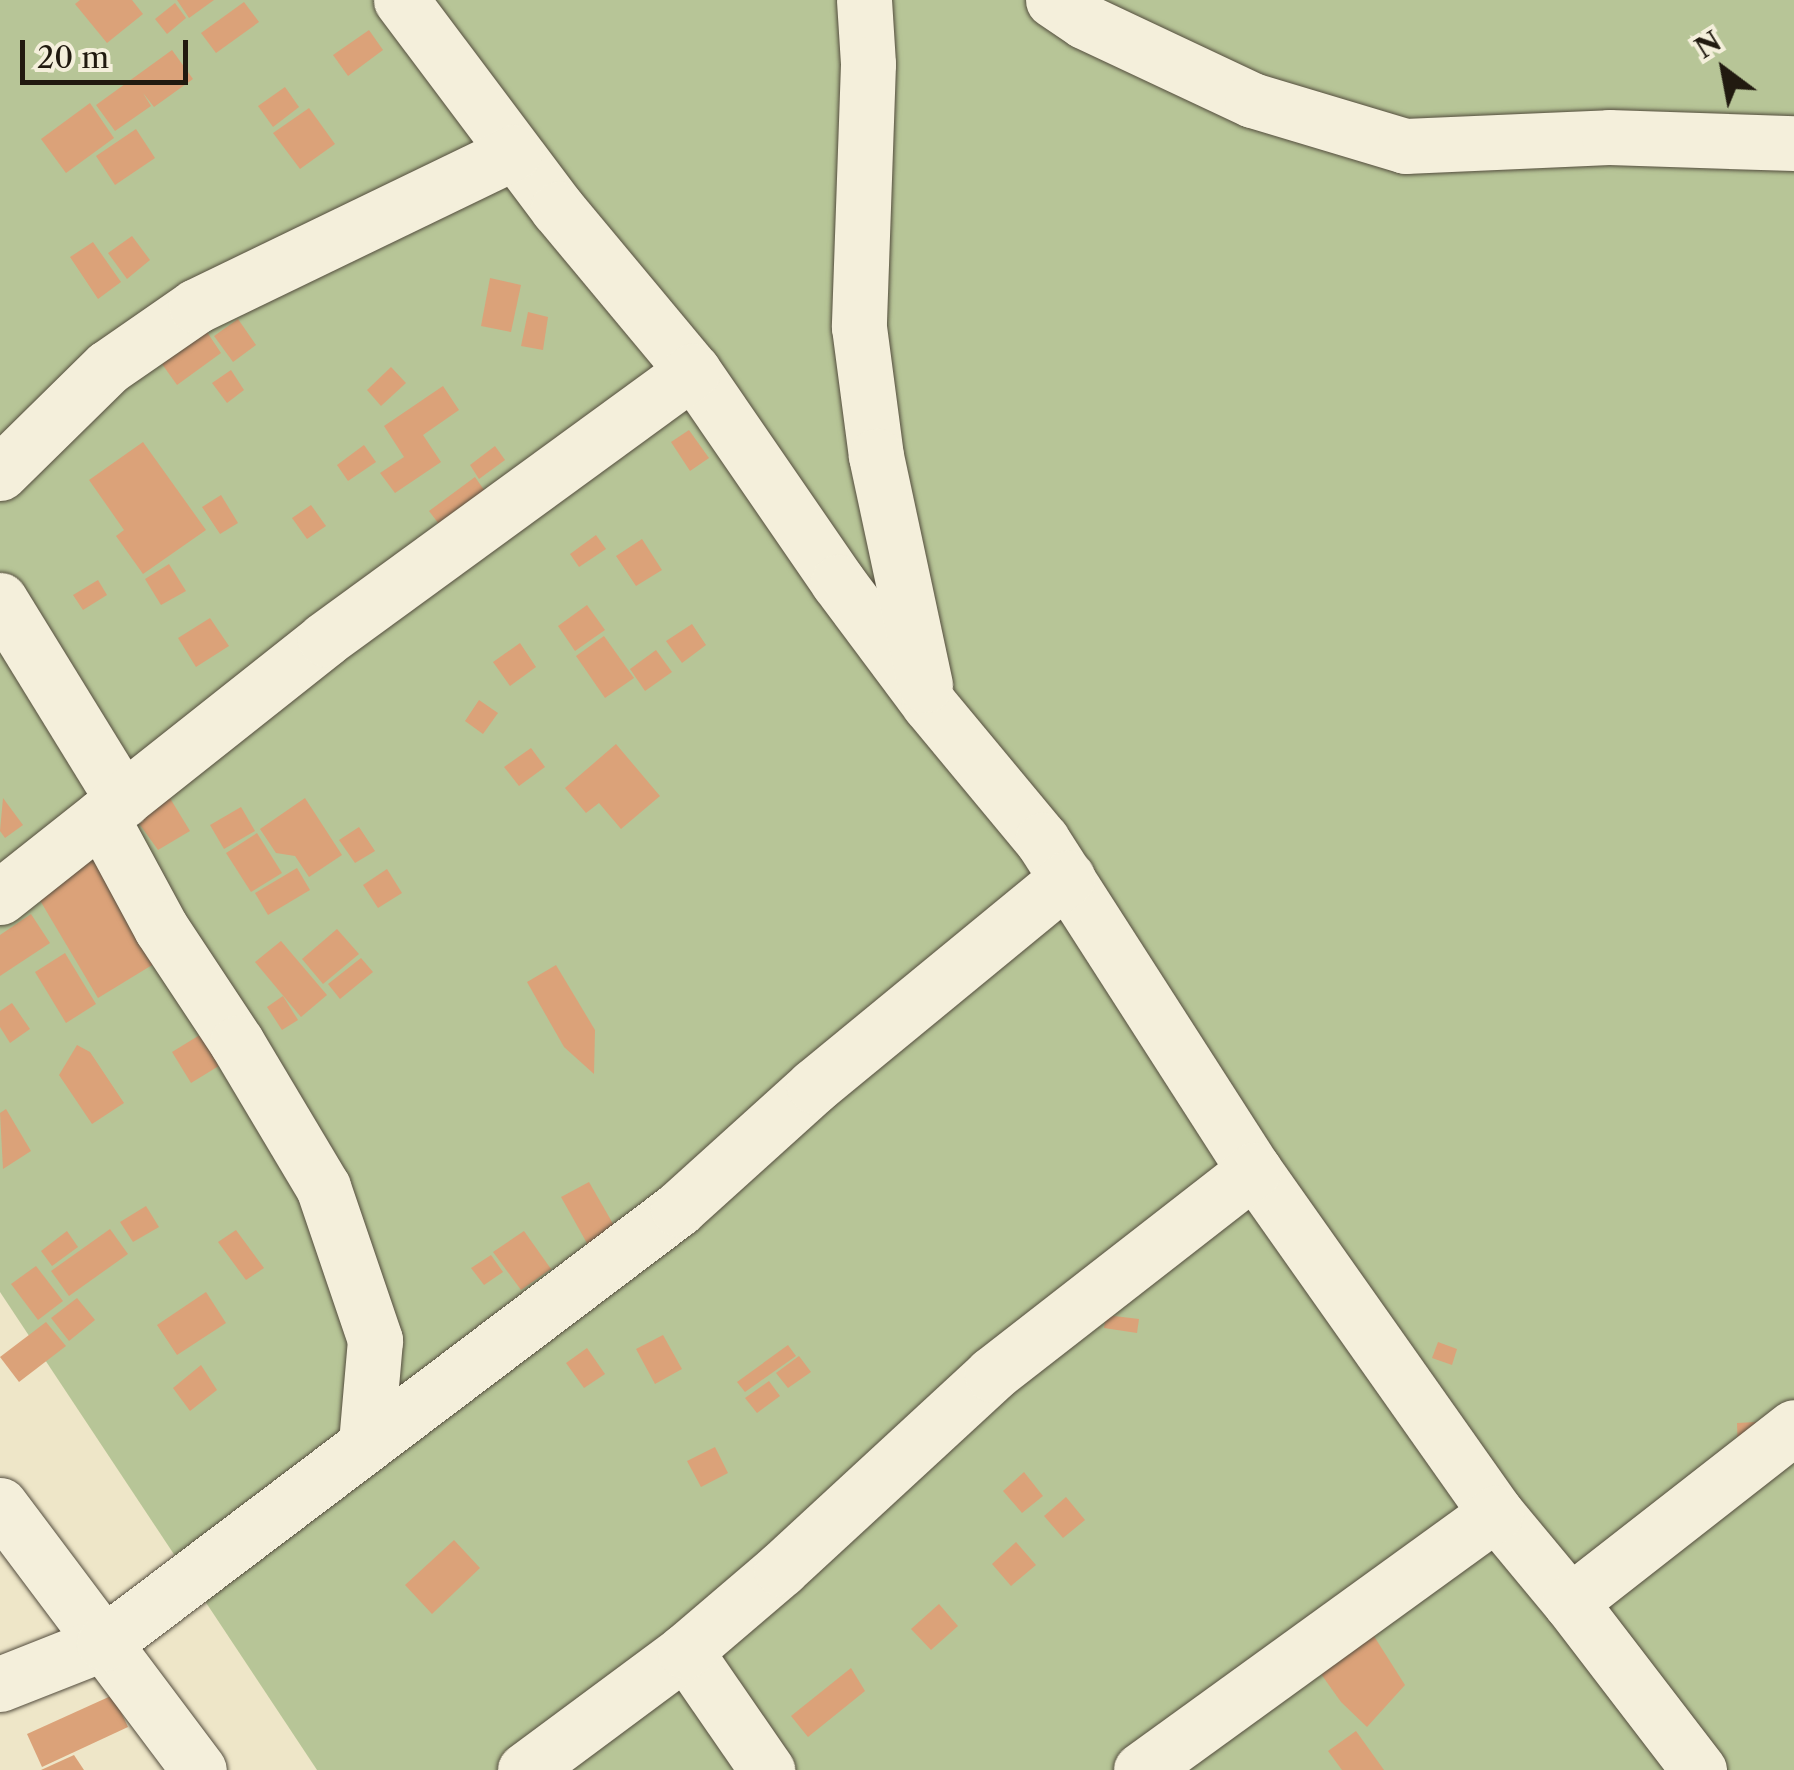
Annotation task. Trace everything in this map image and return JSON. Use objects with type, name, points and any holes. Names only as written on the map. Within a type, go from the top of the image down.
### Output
[{"type":"street","points":[[401,0],[514,152],[693,371],[838,582],[928,704],[1006,796],[1066,878],[1254,1170],[1496,1513],[1699,1770]]},
{"type":"street","points":[[864,0],[868,64],[859,327],[876,456],[928,704]]},
{"type":"street","points":[[1053,0],[1084,21],[1252,100],[1406,146],[1610,136],[1794,142]]},
{"type":"street","points":[[0,473],[108,367],[196,306],[514,152]]},
{"type":"street","points":[[0,897],[325,638],[693,371]]},
{"type":"street","points":[[0,600],[112,808],[162,928],[238,1043],[323,1187],[375,1340],[366,1444]]},
{"type":"street","points":[[0,1684],[104,1644],[678,1209],[814,1086],[1066,878]]},
{"type":"street","points":[[525,1770],[685,1651],[781,1569],[992,1374],[1254,1170]]},
{"type":"street","points":[[1570,1602],[1794,1427]]},
{"type":"street","points":[[0,1505],[199,1770]]},
{"type":"street","points":[[1140,1770],[1496,1513]]},
{"type":"street","points":[[685,1651],[767,1770]]},
{"type":"green space","points":[[0,0],[1794,0],[1794,1770],[317,1770],[0,1292]]},
{"type":"building","points":[[80,0],[132,0],[143,14],[107,43],[75,4]]},
{"type":"building","points":[[177,0],[214,0],[189,18]]},
{"type":"building","points":[[244,2],[259,22],[216,53],[201,33]]},
{"type":"building","points":[[175,3],[186,18],[167,34],[155,19]]},
{"type":"building","points":[[369,30],[383,50],[348,76],[333,55]]},
{"type":"building","points":[[172,50],[193,79],[154,107],[143,93],[151,106],[115,131],[96,105]]},
{"type":"building","points":[[285,87],[299,107],[273,127],[258,106]]},
{"type":"building","points":[[90,103],[114,138],[66,173],[41,139]]},
{"type":"building","points":[[309,108],[335,144],[300,169],[273,133]]},
{"type":"building","points":[[136,129],[155,158],[115,185],[96,156]]},
{"type":"building","points":[[132,236],[150,260],[127,279],[108,253]]},
{"type":"building","points":[[93,242],[121,282],[98,299],[70,257]]},
{"type":"building","points":[[490,278],[521,285],[511,332],[481,326]]},
{"type":"building","points":[[528,312],[548,317],[543,350],[521,346]]},
{"type":"building","points":[[238,319],[256,345],[233,362],[214,336]]},
{"type":"building","points":[[207,332],[221,353],[177,385],[162,364]]},
{"type":"building","points":[[391,367],[406,383],[381,406],[367,390]]},
{"type":"building","points":[[231,370],[244,390],[227,403],[212,383]]},
{"type":"building","points":[[443,386],[459,410],[423,435],[441,462],[395,493],[380,473],[404,457],[384,426]]},
{"type":"building","points":[[689,430],[709,458],[690,471],[671,442]]},
{"type":"building","points":[[143,442],[206,530],[143,574],[116,536],[124,530],[89,480]]},
{"type":"building","points":[[364,445],[376,462],[348,481],[337,465]]},
{"type":"building","points":[[495,446],[505,460],[479,479],[470,465]]},
{"type":"building","points":[[475,477],[489,497],[445,532],[429,511]]},
{"type":"building","points":[[221,495],[238,523],[220,534],[202,507]]},
{"type":"building","points":[[311,505],[326,526],[307,539],[292,518]]},
{"type":"building","points":[[596,535],[606,549],[579,567],[570,554]]},
{"type":"building","points":[[642,539],[662,570],[636,586],[616,556]]},
{"type":"building","points":[[169,564],[186,591],[161,605],[145,579]]},
{"type":"building","points":[[98,580],[107,595],[83,610],[73,595]]},
{"type":"building","points":[[587,605],[605,630],[575,651],[558,626]]},
{"type":"building","points":[[210,618],[229,646],[196,667],[178,638]]},
{"type":"building","points":[[692,624],[706,645],[682,663],[666,641]]},
{"type":"building","points":[[604,636],[634,678],[605,698],[576,656]]},
{"type":"building","points":[[520,643],[536,667],[510,686],[493,662]]},
{"type":"building","points":[[656,650],[672,672],[645,691],[630,669]]},
{"type":"building","points":[[479,700],[498,713],[483,734],[465,721]]},
{"type":"building","points":[[616,744],[660,796],[621,829],[599,803],[586,813],[565,788]]},
{"type":"building","points":[[531,748],[545,767],[519,786],[504,767]]},
{"type":"building","points":[[165,790],[190,831],[158,850],[130,811]]},
{"type":"building","points":[[3,798],[23,825],[5,838],[0,831]]},
{"type":"building","points":[[305,798],[342,855],[309,877],[295,856],[276,853],[260,829]]},
{"type":"building","points":[[241,807],[255,831],[224,849],[210,825]]},
{"type":"building","points":[[359,827],[375,851],[355,863],[339,840]]},
{"type":"building","points":[[257,833],[282,873],[251,892],[226,853]]},
{"type":"building","points":[[99,854],[162,959],[98,998],[35,892]]},
{"type":"building","points":[[297,868],[310,890],[268,915],[255,893]]},
{"type":"building","points":[[387,869],[402,893],[378,908],[363,885]]},
{"type":"building","points":[[31,914],[50,943],[0,976],[0,935]]},
{"type":"building","points":[[337,929],[359,954],[323,984],[302,959]]},
{"type":"building","points":[[281,941],[327,995],[301,1017],[255,962]]},
{"type":"building","points":[[65,953],[96,1004],[66,1023],[35,972]]},
{"type":"building","points":[[361,958],[373,972],[340,999],[328,984]]},
{"type":"building","points":[[556,965],[595,1030],[594,1074],[564,1047],[527,982]]},
{"type":"building","points":[[283,996],[298,1020],[282,1030],[267,1007]]},
{"type":"building","points":[[12,1003],[30,1029],[10,1043],[0,1027],[0,1011]]},
{"type":"building","points":[[203,1033],[222,1064],[191,1083],[172,1052]]},
{"type":"building","points":[[77,1045],[90,1052],[124,1103],[92,1124],[59,1075]]},
{"type":"building","points":[[6,1109],[31,1151],[3,1169],[0,1113]]},
{"type":"building","points":[[589,1182],[616,1229],[588,1245],[561,1197]]},
{"type":"building","points":[[146,1206],[159,1227],[133,1242],[120,1222]]},
{"type":"building","points":[[110,1229],[128,1254],[69,1296],[51,1271]]},
{"type":"building","points":[[236,1230],[264,1268],[246,1280],[218,1242]]},
{"type":"building","points":[[67,1231],[78,1247],[52,1266],[41,1251]]},
{"type":"building","points":[[524,1231],[551,1269],[521,1290],[493,1252]]},
{"type":"building","points":[[491,1255],[503,1272],[484,1285],[471,1268]]},
{"type":"building","points":[[36,1266],[63,1301],[38,1320],[11,1284]]},
{"type":"building","points":[[206,1292],[226,1323],[177,1355],[157,1325]]},
{"type":"building","points":[[77,1298],[95,1320],[69,1341],[51,1318]]},
{"type":"building","points":[[1106,1315],[1139,1319],[1137,1333],[1104,1328]]},
{"type":"building","points":[[46,1322],[66,1346],[19,1382],[0,1357]]},
{"type":"building","points":[[663,1335],[682,1369],[655,1384],[636,1349]]},
{"type":"building","points":[[1438,1342],[1457,1349],[1452,1365],[1432,1358]]},
{"type":"building","points":[[788,1345],[796,1356],[745,1392],[737,1382]]},
{"type":"building","points":[[587,1348],[605,1374],[584,1388],[566,1363]]},
{"type":"building","points":[[799,1356],[811,1372],[788,1388],[776,1373]]},
{"type":"building","points":[[201,1365],[217,1390],[190,1411],[173,1388]]},
{"type":"building","points":[[769,1381],[780,1396],[757,1413],[745,1398]]},
{"type":"building","points":[[1756,1422],[1738,1452],[1737,1423]]},
{"type":"building","points":[[715,1447],[728,1473],[701,1487],[687,1461]]},
{"type":"building","points":[[1024,1472],[1043,1496],[1022,1513],[1003,1491]]},
{"type":"building","points":[[1066,1497],[1085,1520],[1063,1538],[1044,1516]]},
{"type":"building","points":[[454,1540],[480,1568],[432,1614],[405,1585]]},
{"type":"building","points":[[1016,1542],[1036,1565],[1011,1586],[992,1564]]},
{"type":"building","points":[[939,1604],[958,1626],[931,1650],[911,1629]]},
{"type":"building","points":[[1372,1633],[1405,1685],[1367,1727],[1341,1702],[1316,1667]]},
{"type":"building","points":[[851,1668],[865,1691],[808,1737],[791,1716]]},
{"type":"building","points":[[113,1695],[128,1727],[42,1767],[27,1734]]},
{"type":"building","points":[[1356,1731],[1384,1770],[1342,1770],[1328,1751]]},
{"type":"building","points":[[74,1755],[84,1770],[41,1770]]}]
